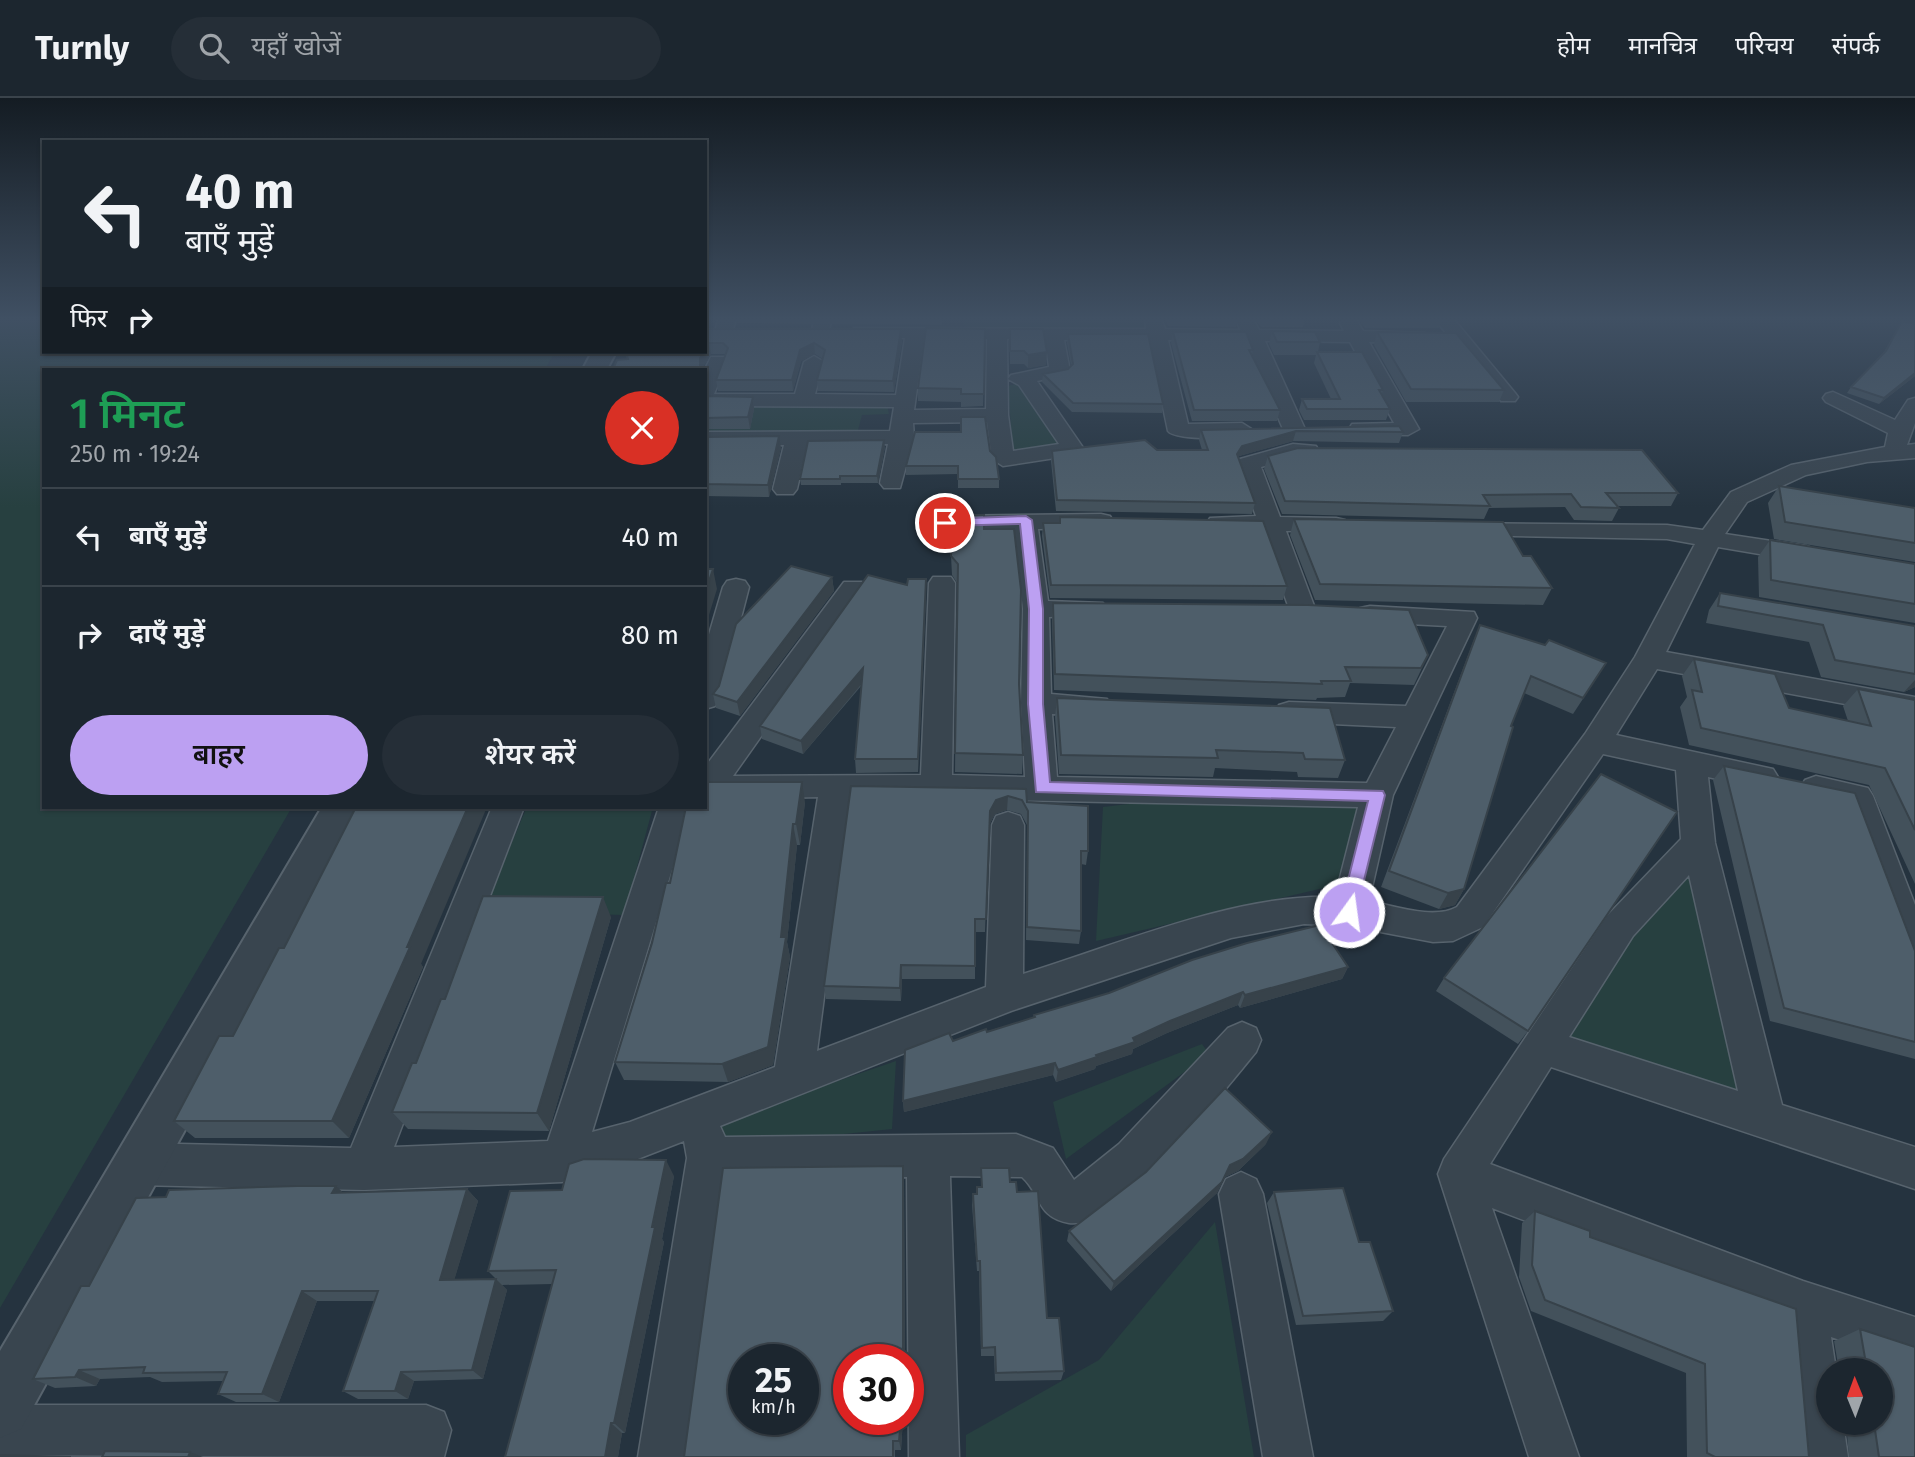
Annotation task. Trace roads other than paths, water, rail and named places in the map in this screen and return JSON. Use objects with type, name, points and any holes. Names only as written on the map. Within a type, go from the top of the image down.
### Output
[{"type":"street","points":[[803,401],[809,380]]},
{"type":"street","points":[[892,483],[908,380]]},
{"type":"street","points":[[1009,380],[999,382],[997,415],[1003,459],[1073,449],[1026,380]]},
{"type":"street","points":[[1167,380],[1179,431],[1319,429]]},
{"type":"street","points":[[1272,380],[1294,429]]},
{"type":"street","points":[[1344,429],[1408,429],[1382,380]]},
{"type":"street","points":[[1494,380],[1508,397]]},
{"type":"street","points":[[1833,398],[1903,444]]},
{"type":"street","points":[[707,400],[803,401],[903,418]]},
{"type":"street","points":[[1903,444],[1915,404]]},
{"type":"street","points":[[707,439],[797,438],[903,418],[997,415]]},
{"type":"street","points":[[785,489],[797,438]]},
{"type":"street","points":[[136,1164],[364,1169],[562,1161],[602,1152],[1003,997],[1231,923],[1304,910],[1349,912],[1433,927],[1453,926],[1470,917],[1596,742],[1649,658],[1696,598],[1710,538],[1739,497],[1799,470],[1903,444]]},
{"type":"street","points":[[1333,451],[1293,451],[1248,464],[1268,523],[1313,612],[1464,618],[1377,795],[1349,912]]},
{"type":"street","points":[[1754,491],[1794,497]]},
{"type":"street","points":[[1026,520],[1036,609],[1036,704],[1042,788]]},
{"type":"street","points":[[945,523],[1120,521]]},
{"type":"street","points":[[1200,522],[1364,525]]},
{"type":"street","points":[[1447,527],[1667,532],[1833,559]]},
{"type":"street","points":[[936,787],[942,583]]},
{"type":"street","points":[[707,692],[736,587]]},
{"type":"street","points":[[707,788],[853,588]]},
{"type":"street","points":[[1036,609],[1116,609]]},
{"type":"street","points":[[1649,658],[1915,707]]},
{"type":"street","points":[[1036,704],[1130,707]]},
{"type":"street","points":[[1266,712],[1414,717]]},
{"type":"street","points":[[1596,742],[1857,796],[1915,953]]},
{"type":"street","points":[[1691,762],[1698,843],[1765,1118]]},
{"type":"street","points":[[793,1079],[836,785]]},
{"type":"street","points":[[707,789],[836,785],[1377,795]]},
{"type":"street","points":[[0,1408],[136,1164],[341,809]]},
{"type":"street","points":[[364,1169],[507,809]]},
{"type":"street","points":[[562,1161],[674,809]]},
{"type":"street","points":[[1003,997],[1008,825]]},
{"type":"street","points":[[1459,1174],[1544,1047],[1620,926],[1698,843]]},
{"type":"street","points":[[708,1158],[928,1154],[1024,1157],[1043,1167],[1062,1200],[1074,1202],[1086,1199],[1115,1179],[1242,1040]]},
{"type":"street","points":[[1544,1047],[1915,1168]]},
{"type":"street","points":[[663,1457],[708,1158],[700,1114]]},
{"type":"street","points":[[928,1154],[934,1457]]},
{"type":"street","points":[[1459,1174],[1803,1304],[1915,1341]]},
{"type":"street","points":[[1459,1174],[1554,1457]]},
{"type":"street","points":[[1241,1194],[1288,1457]]},
{"type":"street","points":[[1803,1304],[1823,1457]]},
{"type":"street","points":[[0,1430],[238,1444],[426,1430],[419,1457]]}]
